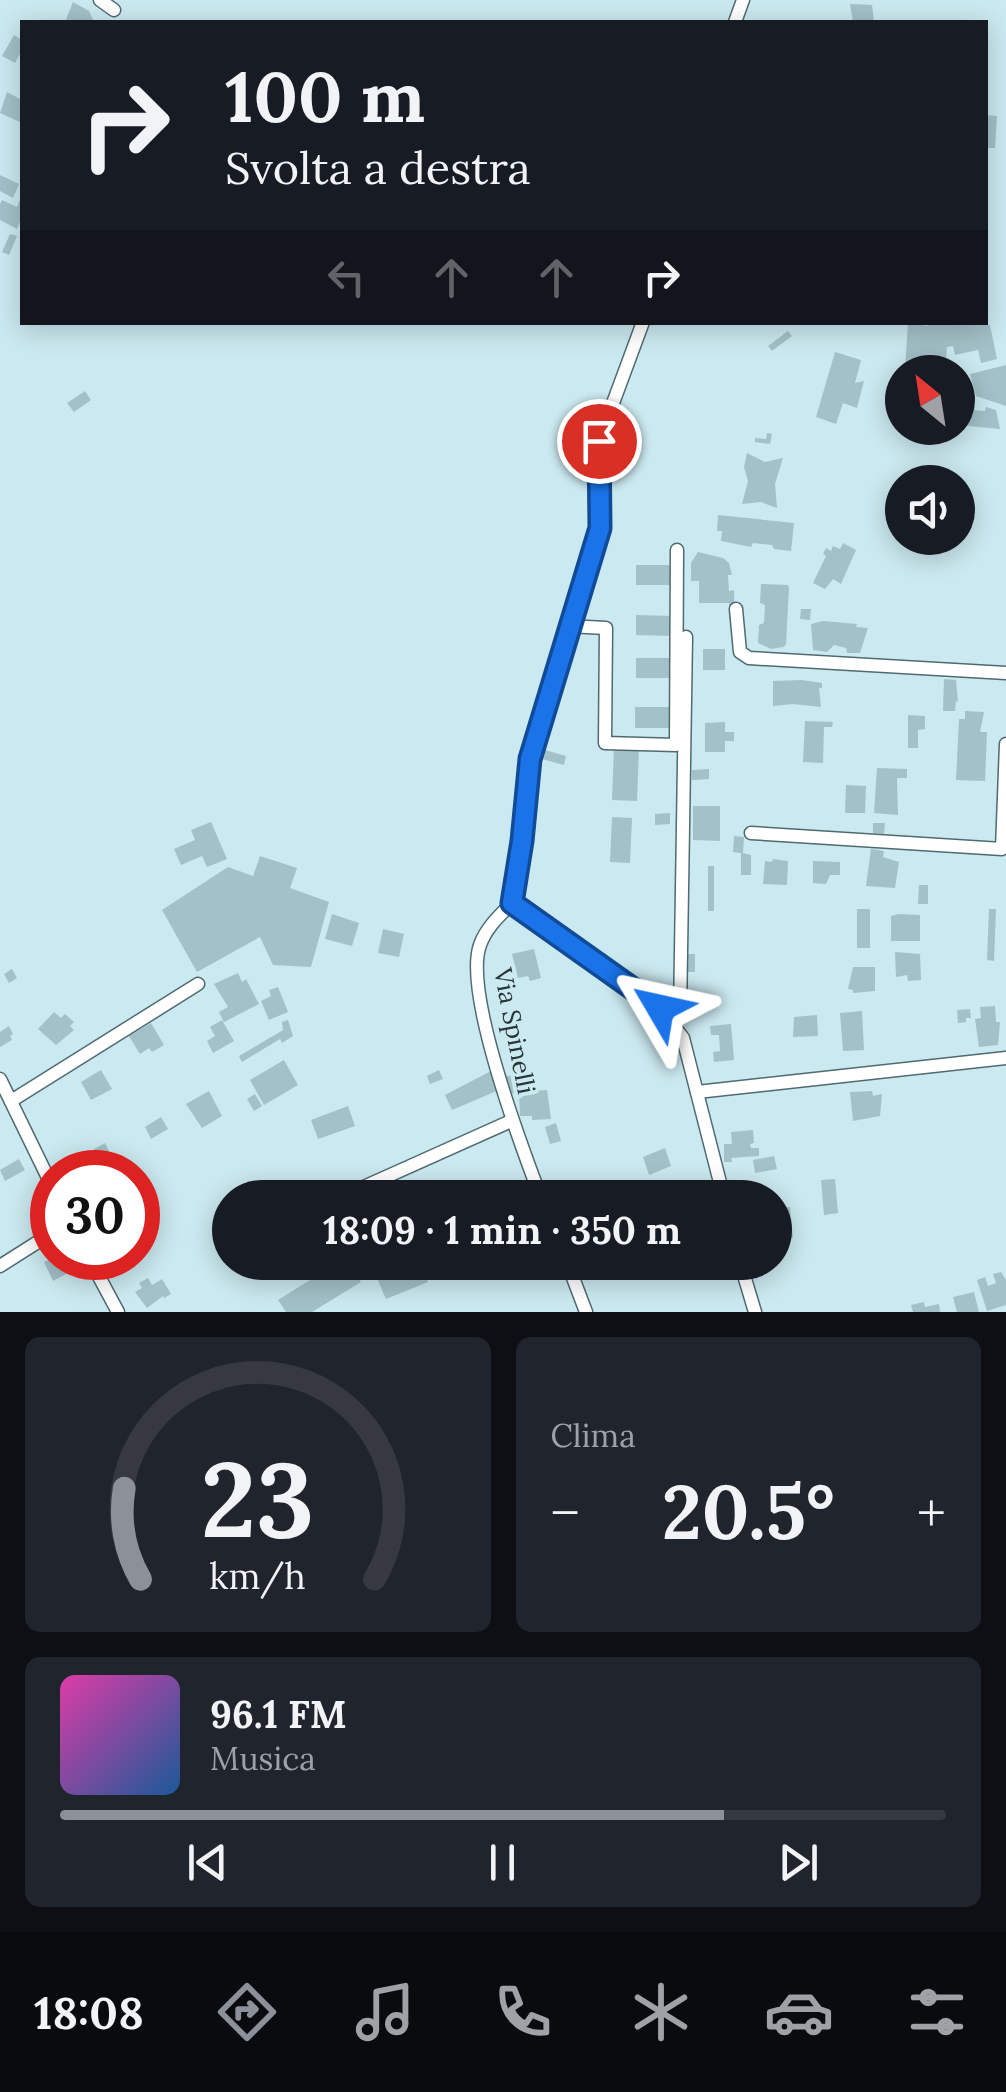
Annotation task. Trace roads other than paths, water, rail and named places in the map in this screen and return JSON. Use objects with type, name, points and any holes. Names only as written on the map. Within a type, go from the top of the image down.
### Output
[{"type":"street","points":[[100,0],[114,10]]},
{"type":"street","points":[[641,325],[599,441],[600,528],[530,759],[512,903],[660,1008],[674,1024],[683,1038],[719,1180]]},
{"type":"street","points":[[568,626],[606,628],[605,743],[676,745],[677,550]]},
{"type":"street","points":[[736,608],[740,652],[750,658],[1006,673]]},
{"type":"street","points":[[674,1024],[680,1015],[686,637]]},
{"type":"street","points":[[751,833],[1002,848],[1006,744]]},
{"type":"street","name":"Via Spinelli","points":[[512,903],[489,926],[478,949],[476,983],[511,1122],[534,1180]]},
{"type":"street","points":[[11,1101],[198,984]]},
{"type":"street","points":[[696,1092],[1006,1058]]},
{"type":"street","points":[[0,1079],[35,1150]]},
{"type":"street","points":[[380,1180],[511,1122]]},
{"type":"street","points":[[0,1266],[30,1247]]},
{"type":"street","points":[[101,1280],[118,1312]]},
{"type":"street","points":[[574,1280],[586,1312]]},
{"type":"street","points":[[745,1280],[755,1312]]}]
